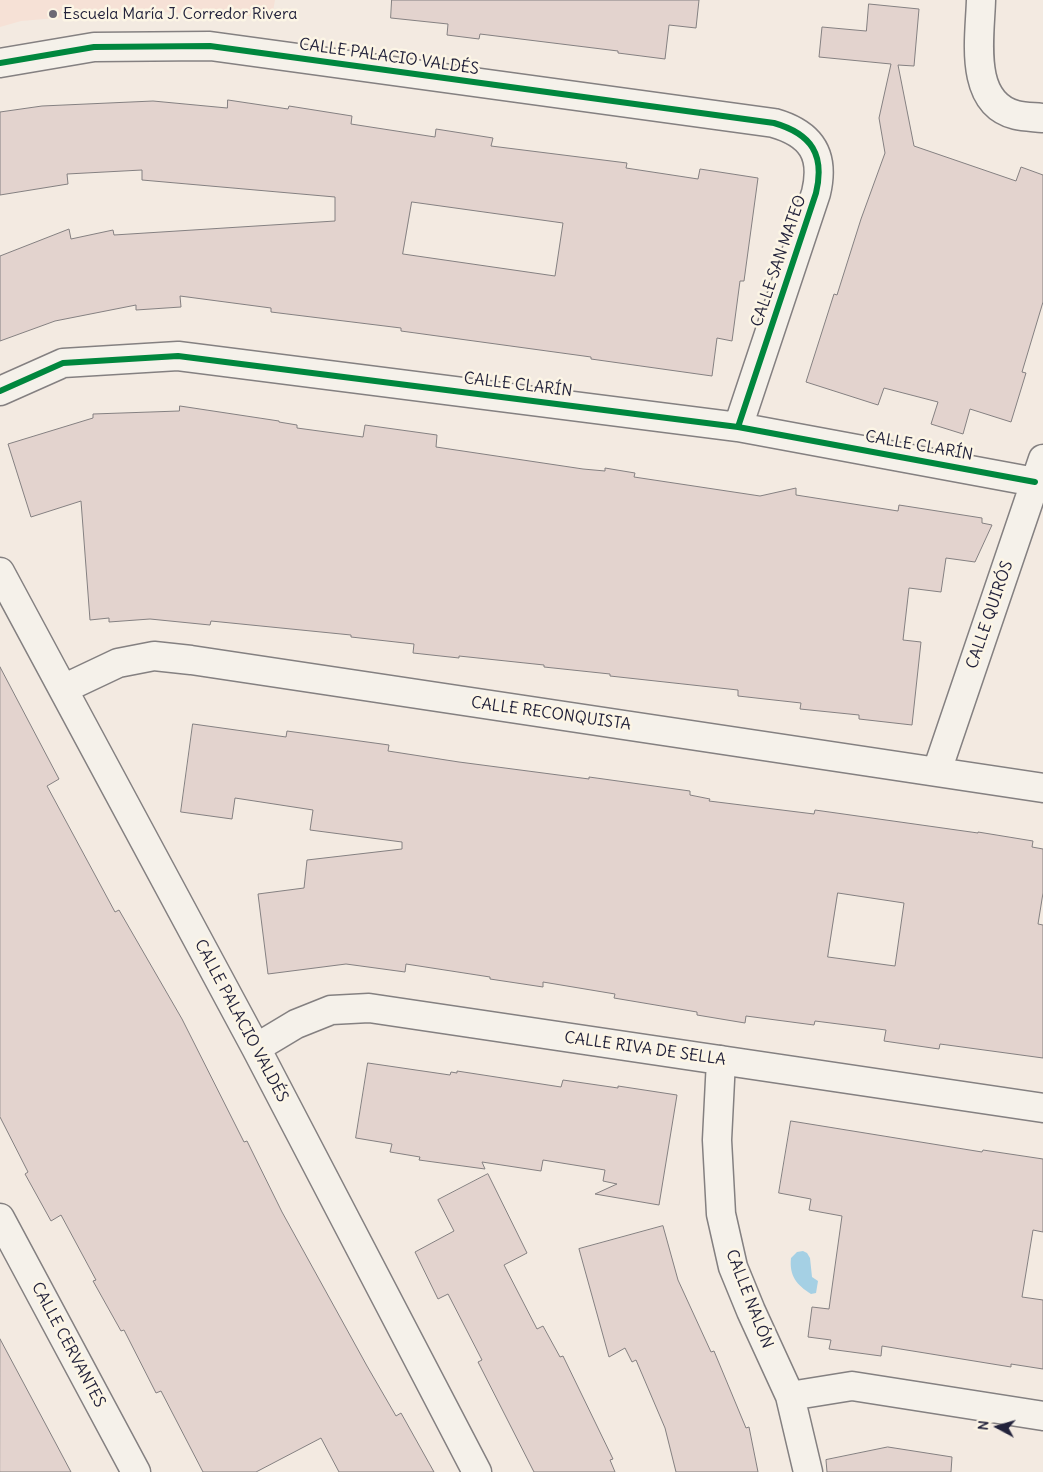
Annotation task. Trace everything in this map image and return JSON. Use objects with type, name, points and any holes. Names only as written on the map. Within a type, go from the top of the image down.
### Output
[{"type":"street","points":[[981,0],[980,72],[984,86],[991,98],[1002,108],[1016,115],[1043,118]]},
{"type":"street","name":"CALLE PALACIO VALDÉS","points":[[0,63],[94,47],[210,46],[774,123]]},
{"type":"street","name":"CALLE SAN MATEO","points":[[738,427],[820,178],[819,162],[812,147],[802,136],[789,127],[774,123]]},
{"type":"street","name":"CALLE CLARÍN","points":[[0,391],[63,363],[178,356],[738,427],[1039,470]]},
{"type":"street","name":"CALLE QUIRÓS","points":[[937,771],[1039,470]]},
{"type":"street","name":"CALLE PALACIO VALDÉS","points":[[0,572],[256,1048],[477,1472]]},
{"type":"street","name":"CALLE RECONQUISTA","points":[[63,689],[118,663],[154,656],[1043,788]]},
{"type":"street","name":"CALLE RIVA DE SELLA","points":[[256,1048],[296,1024],[331,1010],[369,1008],[1043,1108]]},
{"type":"street","name":"CALLE NALÓN","points":[[721,1060],[718,1140],[721,1214],[734,1267],[751,1311],[790,1396],[808,1472]]},
{"type":"street","name":"CALLE CERVANTES","points":[[0,1218],[136,1472]]},
{"type":"street","points":[[790,1396],[852,1386],[1043,1416]]},
{"type":"shaded area","name":"Escuela María J. Corredor Rivera","points":[[0,0],[275,0],[272,17],[139,11],[21,21],[0,27]]},
{"type":"water","points":[[803,1251],[810,1258],[812,1277],[818,1281],[816,1293],[811,1294],[806,1291],[795,1279],[791,1270],[791,1258],[797,1252]]},
{"type":"building","points":[[392,0],[699,0],[696,28],[669,25],[665,59],[618,53],[618,51],[480,34],[479,39],[447,35],[448,24],[391,18]]},
{"type":"building","points":[[869,4],[919,9],[914,66],[898,65],[914,146],[1016,181],[1021,167],[1043,175],[1043,302],[1022,372],[1026,373],[1011,422],[970,409],[963,434],[931,424],[938,402],[884,388],[878,405],[806,382],[834,294],[837,295],[861,219],[885,153],[879,118],[891,64],[819,57],[822,27],[866,31]]},
{"type":"building","points":[[228,100],[288,109],[289,106],[352,116],[351,124],[435,137],[436,129],[493,138],[491,146],[627,163],[626,168],[698,179],[700,169],[758,178],[744,281],[740,281],[732,341],[717,338],[712,376],[401,331],[401,328],[271,312],[271,308],[180,296],[181,307],[136,310],[136,305],[55,321],[0,341],[0,256],[69,229],[71,239],[113,230],[114,235],[335,221],[335,197],[142,180],[142,170],[67,174],[68,184],[0,195],[0,112],[42,106],[153,101],[227,108]],"holes":[[[412,202],[563,223],[555,276],[403,254]]]},
{"type":"building","points":[[180,406],[279,421],[297,425],[297,428],[363,437],[365,425],[437,435],[436,447],[583,469],[605,471],[605,468],[635,473],[634,477],[760,496],[796,488],[796,495],[898,511],[899,505],[982,518],[982,523],[992,525],[975,562],[946,558],[941,592],[909,588],[903,640],[921,642],[912,725],[859,719],[859,715],[800,709],[801,703],[738,696],[738,690],[610,676],[610,674],[544,667],[544,665],[413,653],[414,644],[351,637],[351,635],[211,621],[210,625],[150,619],[109,622],[109,618],[90,620],[81,501],[31,517],[8,444],[93,418],[93,414],[179,411]]},
{"type":"building","points":[[0,667],[59,779],[47,786],[115,912],[119,910],[182,1019],[244,1142],[247,1141],[282,1212],[367,1366],[396,1416],[401,1413],[434,1472],[339,1472],[321,1438],[256,1472],[203,1472],[161,1391],[156,1393],[124,1330],[121,1331],[93,1281],[96,1280],[61,1215],[51,1221],[25,1174],[28,1172],[0,1117]]},
{"type":"building","points":[[193,724],[286,737],[287,731],[389,745],[388,751],[459,762],[690,791],[690,795],[710,799],[709,801],[814,814],[815,810],[1033,841],[1032,847],[1043,849],[1043,893],[1038,924],[1043,925],[1043,1058],[940,1044],[939,1049],[884,1041],[886,1030],[815,1021],[814,1025],[746,1016],[745,1023],[697,1015],[697,1012],[614,998],[615,994],[543,982],[543,987],[406,964],[405,972],[346,964],[268,974],[258,894],[304,888],[307,860],[402,849],[402,842],[310,830],[313,810],[235,798],[232,819],[181,812]],"holes":[[[838,893],[904,903],[895,966],[828,957]]]},
{"type":"building","points":[[368,1063],[450,1075],[451,1072],[457,1073],[457,1071],[561,1087],[563,1080],[677,1095],[659,1205],[595,1194],[617,1184],[603,1181],[605,1170],[543,1160],[541,1171],[482,1162],[485,1169],[419,1160],[420,1157],[390,1152],[392,1144],[356,1138]]},
{"type":"building","points":[[791,1121],[982,1152],[983,1150],[1043,1159],[1043,1232],[1033,1230],[1022,1297],[1043,1300],[1043,1369],[1011,1364],[1011,1367],[882,1346],[881,1356],[829,1349],[831,1340],[808,1337],[812,1307],[829,1309],[842,1216],[809,1210],[811,1199],[779,1193]]},
{"type":"building","points":[[488,1174],[527,1253],[504,1265],[537,1329],[543,1326],[560,1357],[563,1356],[613,1459],[610,1460],[615,1472],[534,1472],[478,1362],[482,1360],[448,1294],[438,1299],[415,1252],[454,1231],[438,1200]]},
{"type":"building","points":[[663,1226],[678,1280],[711,1352],[714,1351],[746,1428],[749,1427],[758,1472],[676,1472],[665,1428],[636,1360],[632,1362],[625,1348],[609,1357],[579,1249]]},
{"type":"building","points":[[0,1339],[54,1440],[71,1472],[0,1472]]},
{"type":"building","points":[[888,1447],[952,1457],[951,1472],[827,1472],[826,1460]]},
{"type":"cycle path","points":[[0,63],[94,47],[210,46],[774,123],[798,133],[813,148],[817,157],[819,168],[816,193],[738,427]]},
{"type":"cycle path","points":[[0,391],[63,363],[178,356],[738,427],[1035,482]]},
{"type":"place","name":"Escuela María J. Corredor Rivera","points":[[53,14]]}]
